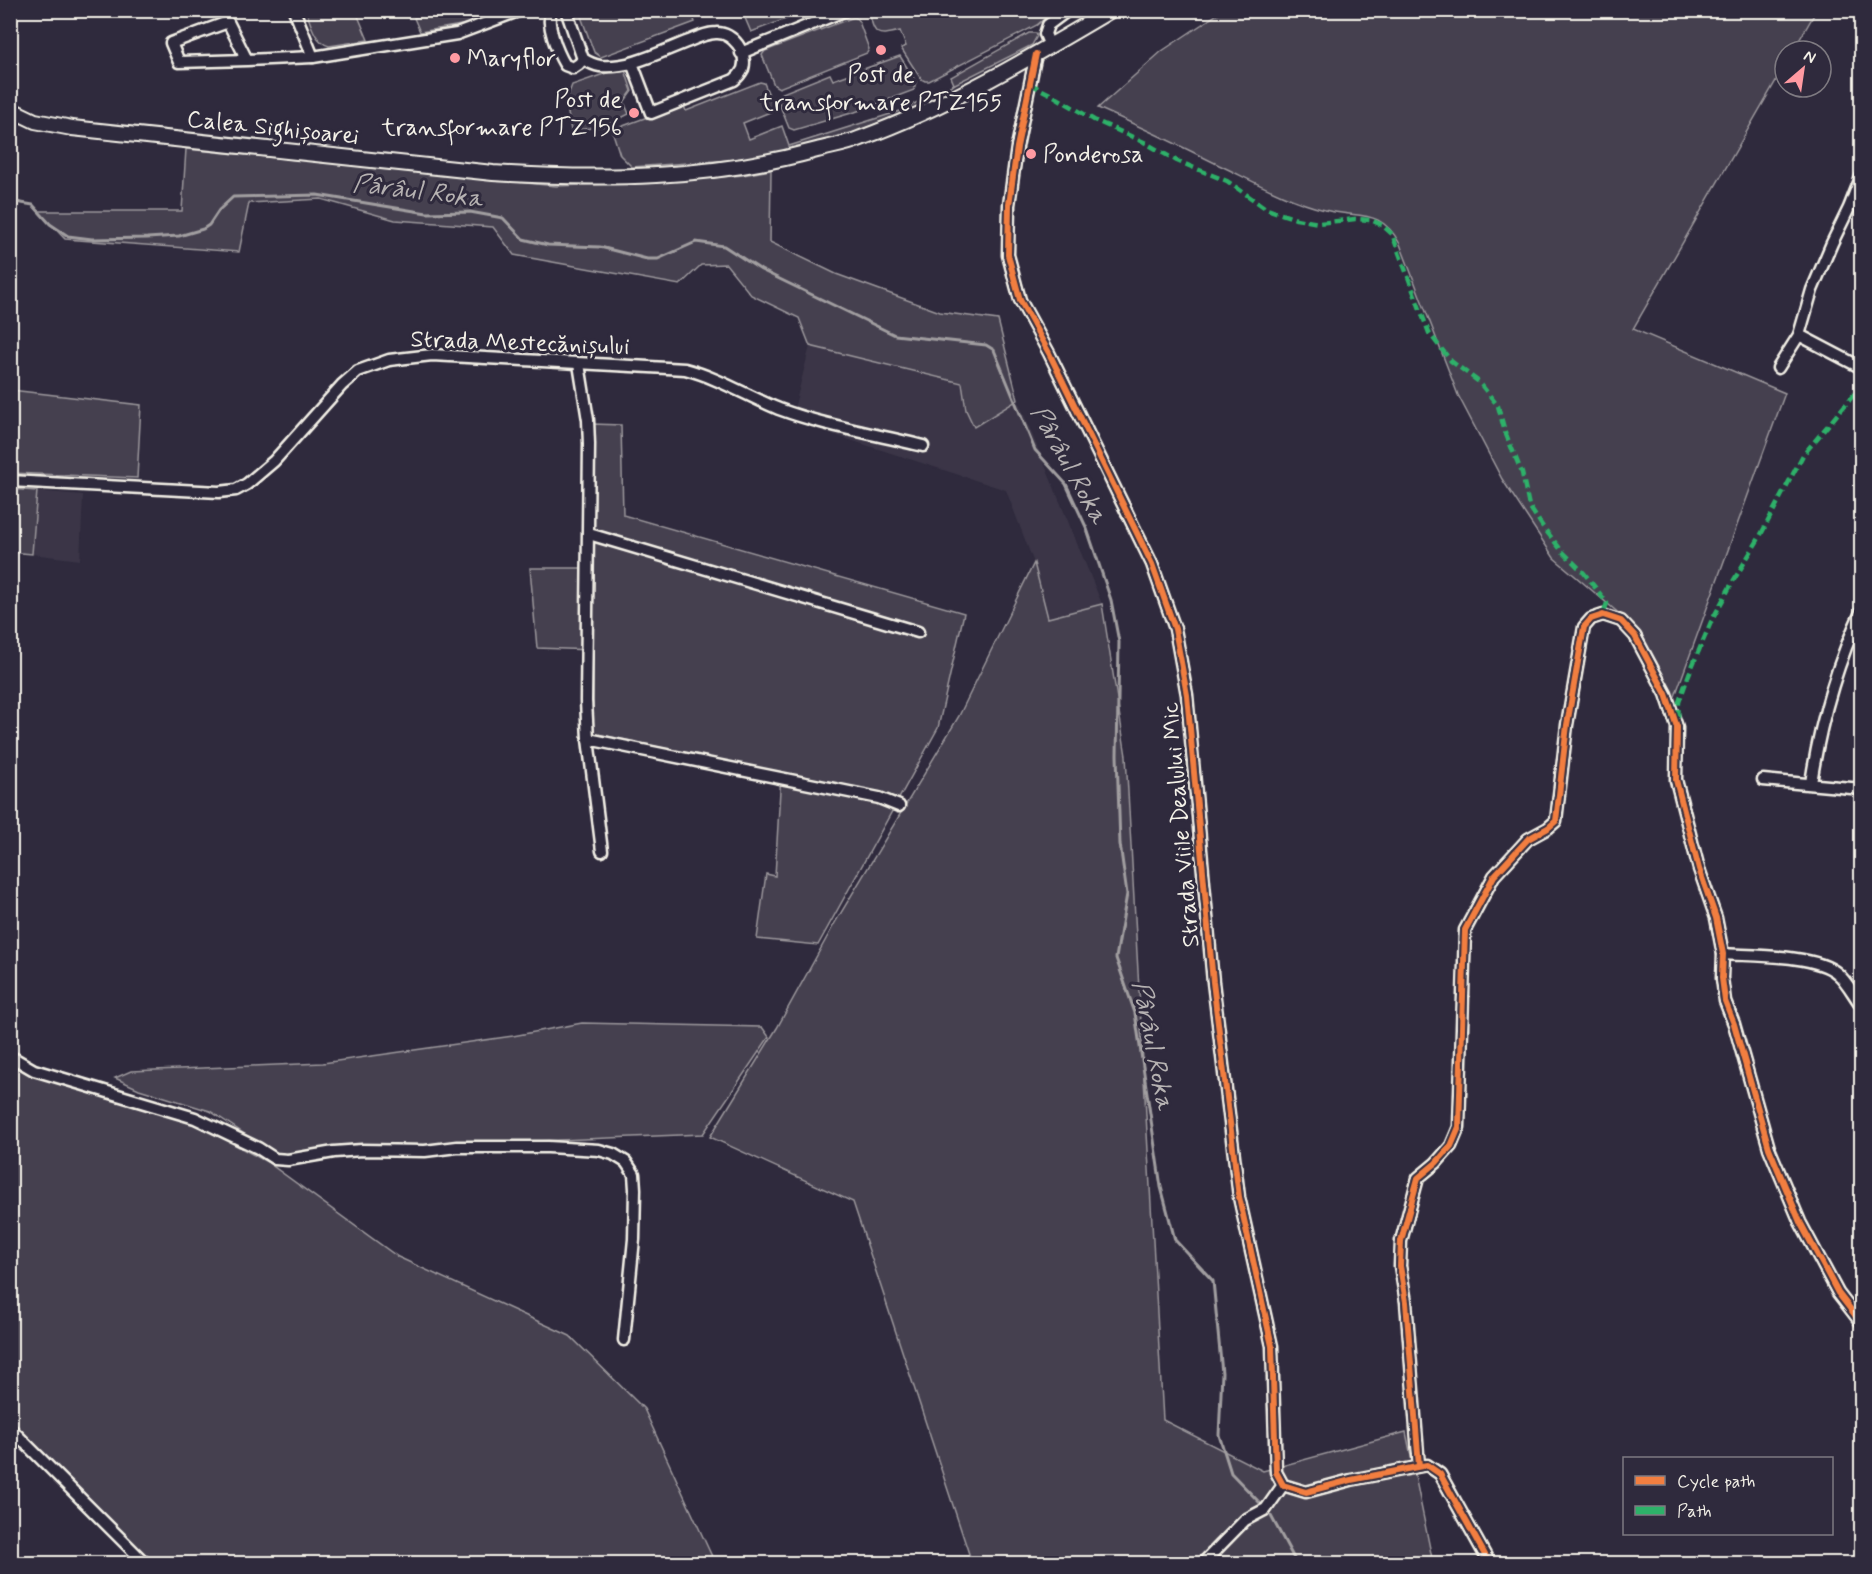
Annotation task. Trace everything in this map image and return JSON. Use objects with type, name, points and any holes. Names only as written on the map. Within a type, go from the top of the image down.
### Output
[{"type":"main road","name":"Calea Sighișoarei","points":[[10,109],[35,121],[72,128],[187,141],[493,173],[557,177],[630,177],[744,166],[795,156],[859,139],[928,111],[1036,54],[1111,10]]},
{"type":"street","points":[[294,10],[313,57]]},
{"type":"street","points":[[247,60],[228,22],[171,43],[179,62],[247,60],[313,57],[457,34],[521,10]]},
{"type":"street","points":[[551,10],[549,16],[564,65],[573,68],[583,59]]},
{"type":"street","points":[[566,10],[583,59],[597,66],[632,63],[705,35],[719,33],[731,36],[744,62],[742,72],[735,80],[651,113],[632,63]]},
{"type":"street","points":[[741,53],[846,10]]},
{"type":"street","points":[[1050,46],[1045,34],[1048,25],[1068,10]]},
{"type":"street","name":"Strada Viile Dealului Mic","points":[[1036,54],[1017,147],[1009,205],[1008,255],[1020,300],[1049,353],[1152,564],[1175,629],[1187,695],[1212,982],[1239,1197],[1272,1346],[1276,1472],[1283,1485]]},
{"type":"street","points":[[1778,368],[1799,335],[1812,290],[1862,175]]},
{"type":"street","points":[[1799,335],[1862,368]]},
{"type":"street","name":"Strada Mestecănișului","points":[[10,481],[219,492],[236,490],[247,484],[274,461],[329,397],[358,371],[405,357],[432,355],[686,369],[704,374],[803,417],[923,446]]},
{"type":"street","points":[[579,363],[588,420],[589,534],[586,701],[588,739],[602,851]]},
{"type":"street","points":[[589,534],[918,632]]},
{"type":"street","points":[[1811,783],[1818,737],[1830,694],[1849,637],[1862,610]]},
{"type":"street","points":[[1419,1466],[1406,1302],[1400,1266],[1401,1241],[1418,1178],[1451,1146],[1459,1126],[1465,930],[1494,876],[1528,839],[1556,821],[1567,725],[1584,627],[1591,619],[1602,615],[1621,621],[1635,636],[1666,694],[1677,727],[1676,780],[1699,869],[1716,918],[1723,954],[1722,978],[1725,1001],[1734,1024],[1769,1148],[1800,1222],[1838,1293],[1862,1324]]},
{"type":"street","points":[[588,739],[879,798],[899,806]]},
{"type":"street","points":[[1763,780],[1862,789]]},
{"type":"street","points":[[1723,954],[1803,960],[1826,967],[1836,972],[1862,1006]]},
{"type":"street","points":[[10,1056],[34,1070],[195,1118],[258,1148],[275,1159],[288,1160],[362,1150],[424,1151],[457,1147],[548,1147],[599,1150],[613,1154],[626,1162],[634,1174],[635,1189],[634,1239],[624,1340]]},
{"type":"street","points":[[10,1428],[146,1563]]},
{"type":"street","points":[[1202,1563],[1245,1520],[1266,1509],[1283,1485],[1306,1492],[1427,1465],[1440,1474],[1490,1563]]},
{"type":"shaded area","points":[[869,10],[1053,11],[1037,25],[925,81],[921,79],[901,48],[906,46],[900,31],[886,34],[877,32]]},
{"type":"shaded area","points":[[306,11],[366,11],[358,16],[368,40],[329,46],[324,44],[316,36]]},
{"type":"shaded area","points":[[423,11],[502,11],[467,24],[420,32],[414,18],[424,14]]},
{"type":"shaded area","points":[[579,11],[691,11],[695,22],[601,57],[594,52]]},
{"type":"shaded area","points":[[742,11],[807,11],[751,32]]},
{"type":"shaded area","points":[[1222,11],[1816,11],[1800,39],[1773,39],[1773,86],[1633,329],[1785,393],[1674,699],[1636,628],[1554,558],[1502,479],[1458,395],[1400,244],[1385,224],[1368,216],[1337,213],[1284,196],[1098,108],[1162,51]]},
{"type":"shaded area","points":[[854,17],[858,19],[869,49],[867,53],[779,88],[774,85],[762,55],[765,51]]},
{"type":"shaded area","points":[[1029,33],[1036,33],[1037,36],[1032,45],[955,84],[926,103],[856,132],[791,149],[743,159],[632,167],[620,155],[612,130],[683,104],[686,111],[760,82],[764,83],[775,110],[743,123],[749,139],[782,126],[789,146],[900,111],[954,84],[951,77]]},
{"type":"shaded area","points":[[900,56],[916,82],[914,90],[855,112],[794,130],[789,128],[777,98],[780,94],[830,74],[833,80]]},
{"type":"shaded area","points":[[624,67],[632,91],[624,102],[629,114],[605,126],[571,131],[566,101],[572,85]]},
{"type":"shaded area","points":[[186,149],[556,186],[664,182],[743,175],[771,170],[770,242],[836,274],[940,312],[998,320],[1018,400],[974,427],[966,410],[962,383],[810,346],[799,318],[751,295],[726,264],[701,265],[680,285],[514,255],[493,227],[395,220],[321,199],[249,203],[239,252],[65,239],[38,211],[182,211]]},
{"type":"shaded area","points":[[810,346],[962,383],[966,410],[974,426],[1018,400],[1102,604],[1048,618],[1034,563],[1006,490],[791,421]]},
{"type":"shaded area","points":[[11,390],[141,405],[137,478],[11,473]]},
{"type":"shaded area","points":[[593,424],[621,425],[623,515],[964,613],[938,728],[818,945],[757,939],[766,874],[775,876],[781,773],[593,733],[593,650],[537,648],[530,568],[593,568]]},
{"type":"shaded area","points":[[10,489],[37,491],[32,554],[11,552]]},
{"type":"shaded area","points":[[37,491],[83,495],[80,560],[32,554]]},
{"type":"shaded area","points":[[1034,563],[1048,618],[1102,604],[1126,756],[1163,1420],[1263,1471],[1406,1432],[1433,1563],[972,1563],[853,1202],[710,1137],[777,1028],[836,921],[959,716]]},
{"type":"shaded area","points":[[582,1023],[762,1027],[769,1037],[703,1134],[397,1147],[276,1155],[210,1111],[139,1089],[115,1078],[131,1071],[323,1063],[513,1036]]},
{"type":"shaded area","points":[[10,1059],[44,1079],[97,1093],[200,1126],[267,1162],[398,1257],[570,1336],[644,1409],[715,1563],[148,1563],[11,1427]]},
{"type":"waterway","name":"Pârâul Roka","points":[[10,201],[33,205],[50,224],[68,236],[92,239],[179,236],[203,229],[233,197],[317,195],[427,213],[470,212],[503,218],[523,239],[548,245],[600,247],[647,259],[658,259],[696,242],[724,246],[761,270],[895,335],[986,345],[994,350],[1035,450],[1066,484],[1087,529],[1111,600],[1119,642],[1117,755],[1120,844],[1127,894],[1116,958],[1135,1013],[1161,1187],[1175,1240],[1213,1281],[1222,1373],[1219,1435],[1231,1473],[1260,1503]]},
{"type":"waterway","name":"Pârâul Roka","points":[[1271,1516],[1297,1564]]},
{"type":"marked path","points":[[1030,84],[1094,120],[1144,142],[1177,161],[1227,181],[1267,209],[1296,219],[1319,223],[1355,219],[1371,220],[1382,225],[1392,234],[1429,333],[1451,361],[1479,382],[1498,406],[1505,432],[1522,473],[1529,506],[1562,551],[1584,573],[1607,603],[1603,615]]},
{"type":"marked path","points":[[1678,718],[1679,702],[1689,674],[1711,622],[1732,583],[1758,540],[1803,455],[1862,385]]},
{"type":"cycle path","points":[[1036,54],[1017,147],[1009,205],[1008,255],[1020,300],[1049,353],[1152,564],[1175,629],[1187,695],[1213,982],[1239,1197],[1272,1346],[1276,1472],[1283,1485],[1306,1492],[1351,1480],[1427,1465],[1440,1474],[1490,1564]]},
{"type":"cycle path","points":[[1419,1466],[1406,1302],[1400,1266],[1401,1241],[1418,1178],[1451,1146],[1459,1127],[1465,930],[1494,876],[1528,839],[1556,821],[1567,725],[1584,627],[1591,619],[1603,615],[1621,621],[1635,636],[1666,694],[1677,727],[1676,780],[1699,869],[1716,918],[1723,954],[1722,978],[1725,1001],[1734,1024],[1769,1148],[1800,1222],[1838,1293],[1862,1324]]},
{"type":"place","name":"Post de transformare PTZ155","points":[[881,50]]},
{"type":"place","name":"Maryflor","points":[[455,58]]},
{"type":"place","name":"Post de transformare PTZ156","points":[[634,113]]},
{"type":"place","name":"Ponderosa","points":[[1031,154]]}]
